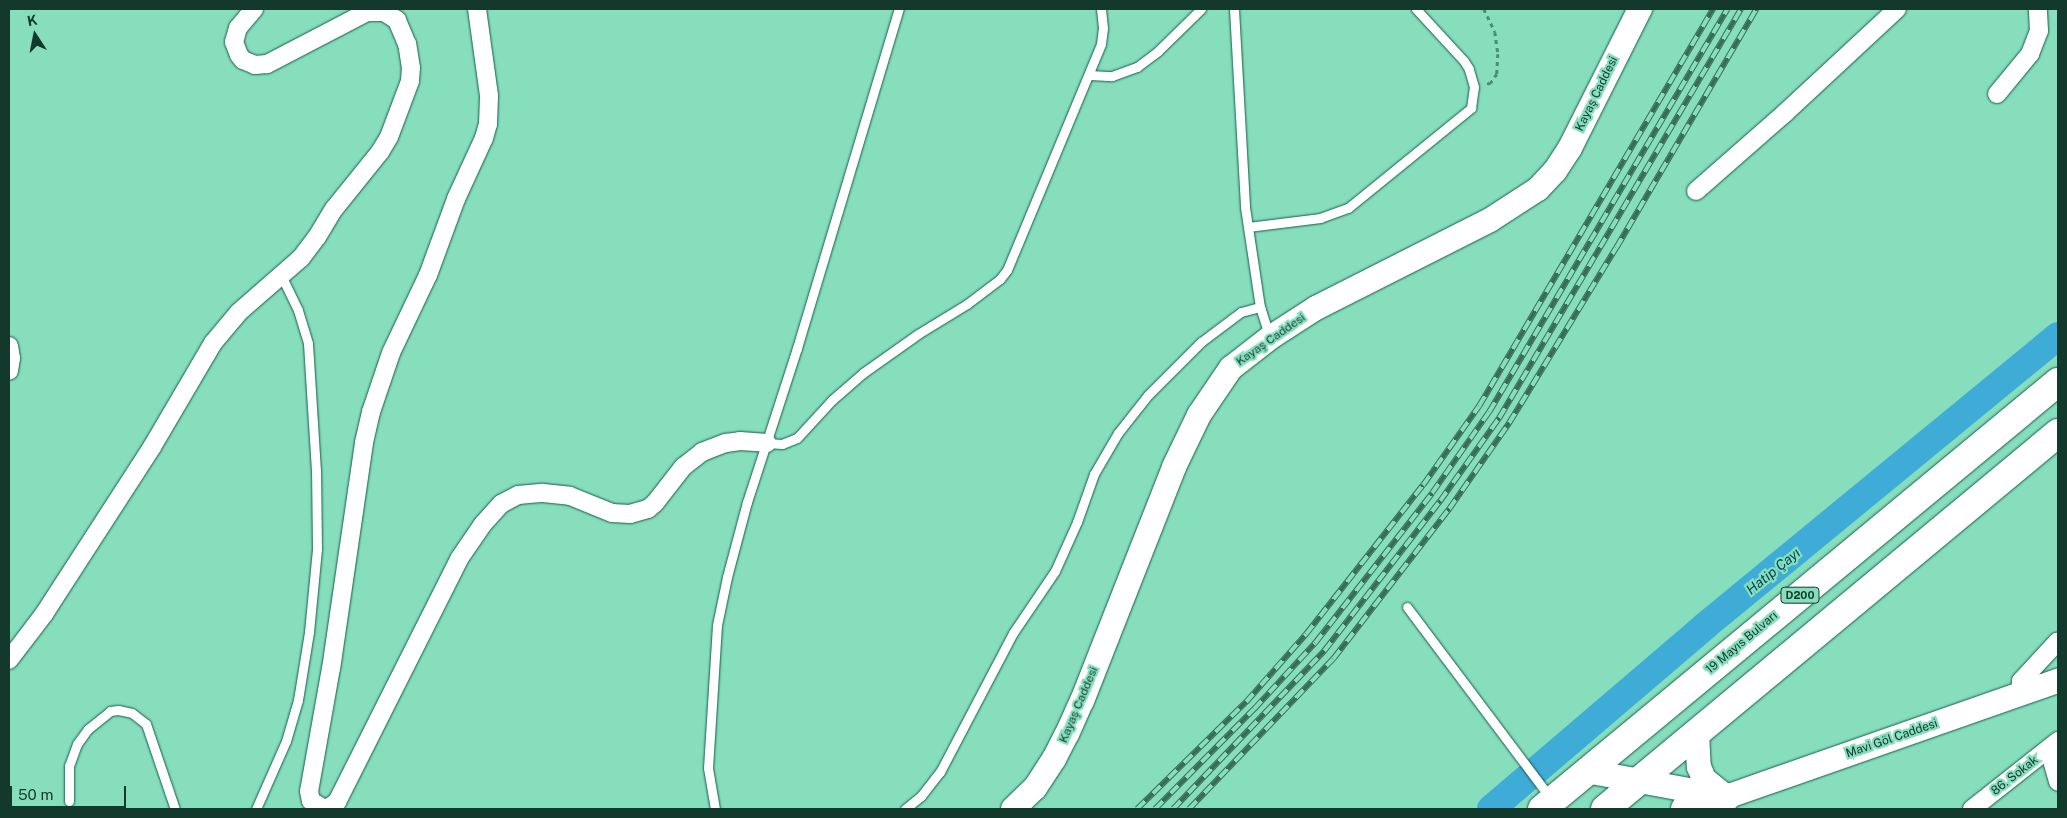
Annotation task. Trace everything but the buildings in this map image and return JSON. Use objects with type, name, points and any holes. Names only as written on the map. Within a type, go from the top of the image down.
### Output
[{"type":"highway","name":"19 Mayıs Bulvarı","points":[[1545,798],[1586,771],[2058,382]]},
{"type":"highway","points":[[1606,809],[2058,434]]},
{"type":"highway","points":[[1685,809],[1726,797]]},
{"type":"street","points":[[9,660],[44,614],[152,447],[213,343],[239,312],[282,277],[309,248],[334,210],[384,147],[410,81],[410,56],[396,20],[384,12],[373,11],[268,64],[255,66],[243,60],[234,42],[238,28],[254,9]]},
{"type":"street","points":[[477,9],[489,96],[488,124],[482,144],[456,199],[432,266],[391,353],[371,412],[364,443],[329,678],[309,791],[311,800],[323,808],[328,808],[337,802],[458,559],[483,524],[501,504],[518,495],[543,492],[570,496],[612,513],[630,514],[648,508],[655,503],[683,467],[702,452],[733,442],[767,443]]},
{"type":"street","name":"Kayaş Caddesi","points":[[1013,809],[1035,788],[1054,759],[1071,726],[1174,467],[1199,415],[1231,368],[1270,337],[1316,308],[1490,220],[1538,189],[1555,171],[1570,148],[1640,9]]},
{"type":"street","points":[[1696,191],[1785,113],[1897,9]]},
{"type":"street","points":[[1997,94],[2030,54],[2039,30],[2038,9]]},
{"type":"street","points":[[9,346],[11,358],[9,371]]},
{"type":"street","points":[[2020,696],[2021,681],[2058,641]]},
{"type":"street","name":"Mavi Göl Caddesi","points":[[1726,797],[2020,696],[2058,681]]},
{"type":"street","points":[[1697,734],[1699,767],[1704,779],[1726,797]]},
{"type":"street","points":[[2054,745],[2058,782]]},
{"type":"street","name":"86. Sokak","points":[[1972,809],[2054,745]]},
{"type":"street","points":[[1586,771],[1726,797]]},
{"type":"lane","points":[[715,809],[708,768],[717,625],[739,530],[899,9]]},
{"type":"lane","points":[[767,443],[782,444],[797,438],[832,400],[862,373],[918,334],[968,304],[1000,279],[1013,260],[1090,74],[1101,44],[1103,28],[1101,9]]},
{"type":"lane","points":[[1090,74],[1112,76],[1136,67],[1158,51],[1201,9]]},
{"type":"lane","points":[[1234,9],[1248,227],[1260,307],[1270,337]]},
{"type":"lane","points":[[1248,227],[1320,218],[1348,208],[1471,108],[1474,87],[1464,61],[1416,9]]},
{"type":"lane","points":[[256,809],[286,741],[298,700],[309,632],[317,549],[316,471],[308,343],[298,310],[282,277]]},
{"type":"lane","points":[[905,809],[921,796],[940,772],[1013,633],[1055,571],[1094,474],[1118,433],[1148,395],[1201,342],[1241,312],[1260,307]]},
{"type":"lane","points":[[1407,607],[1527,768],[1545,798]]},
{"type":"lane","points":[[69,801],[69,766],[77,744],[88,729],[110,711],[118,710],[132,713],[146,724],[175,809]]},
{"type":"path","points":[[1474,87],[1491,82],[1498,70],[1497,42],[1491,21],[1484,9]]},
{"type":"waterway","name":"Hatip Çayı","points":[[1491,809],[1705,626],[2058,336]]},
{"type":"railway","points":[[1137,809],[1246,702],[1306,634],[1423,485],[1479,406],[1713,9]]},
{"type":"railway","points":[[1155,809],[1254,709],[1315,643],[1432,493],[1489,412],[1727,9]]},
{"type":"railway","points":[[1173,809],[1324,651],[1440,501],[1499,418],[1741,9]]},
{"type":"railway","points":[[1189,809],[1333,659],[1449,509],[1509,423],[1616,248],[1756,9]]}]
